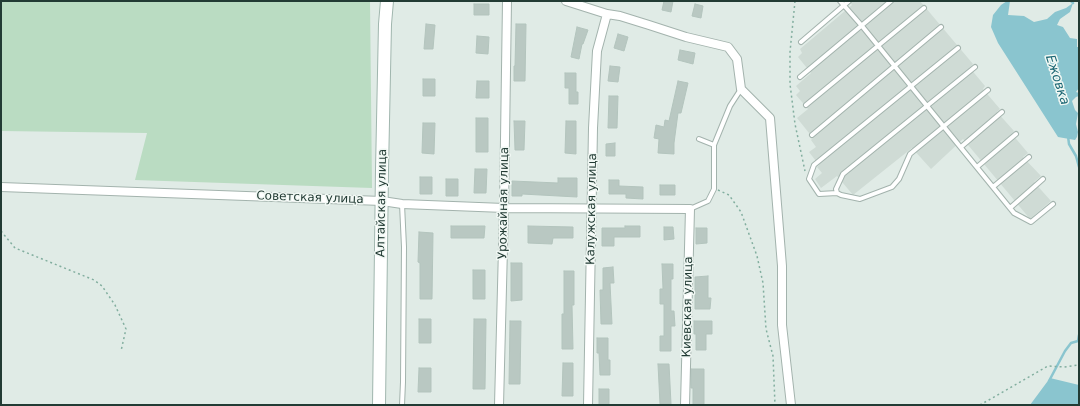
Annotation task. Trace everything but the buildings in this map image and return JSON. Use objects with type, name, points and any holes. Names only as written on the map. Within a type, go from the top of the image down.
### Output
[{"type":"main road","name":"Алтайская улица","points":[[379,405],[385,24],[387,1]]},
{"type":"street","name":"Урожайная улица","points":[[499,405],[507,1]]},
{"type":"street","points":[[566,1],[686,37],[728,46],[737,59],[741,89],[770,118],[782,266],[782,325],[791,405]]},
{"type":"street","name":"Калужская улица","points":[[588,405],[593,128],[597,51],[607,14]]},
{"type":"street","name":"Советская улица","points":[[1,187],[382,201],[402,204],[504,208],[690,209]]},
{"type":"street","name":"Киевская улица","points":[[685,405],[690,209]]},
{"type":"lane","points":[[840,1],[879,46],[1014,213],[1031,222],[1053,204]]},
{"type":"lane","points":[[801,42],[849,1]]},
{"type":"lane","points":[[800,77],[891,1]]},
{"type":"lane","points":[[806,105],[924,8]]},
{"type":"lane","points":[[812,135],[940,27]]},
{"type":"lane","points":[[958,48],[814,165],[809,179],[819,194],[837,193],[860,199],[892,187],[899,179],[910,154],[988,90]]},
{"type":"lane","points":[[837,193],[836,189],[844,174],[928,107],[975,67]]},
{"type":"lane","points":[[690,209],[708,200],[714,189],[714,145],[730,106],[741,89]]},
{"type":"lane","points":[[961,147],[1002,112]]},
{"type":"lane","points":[[977,167],[1016,134]]},
{"type":"lane","points":[[699,139],[714,145]]},
{"type":"lane","points":[[993,187],[1029,156]]},
{"type":"lane","points":[[1010,208],[1043,179]]},
{"type":"lane","points":[[402,204],[404,293],[402,405]]},
{"type":"path","points":[[795,1],[790,52],[790,84],[795,124],[803,167],[809,179]]},
{"type":"path","points":[[714,189],[729,194],[741,212],[757,256],[762,283],[766,329],[773,356],[776,405]]},
{"type":"path","points":[[1,231],[15,248],[94,280],[102,286],[115,305],[126,329],[121,351]]},
{"type":"path","points":[[980,405],[1048,366],[1064,367],[1079,365]]},
{"type":"shaded area","points":[[849,1],[920,1],[973,64],[970,68],[985,86],[983,89],[1000,109],[997,112],[1014,131],[1012,134],[1028,153],[1023,157],[1041,176],[1034,182],[1051,201],[1030,219],[963,139],[931,169],[912,148],[853,195],[837,176],[821,188],[815,179],[822,173],[817,167],[819,165],[809,152],[816,147],[811,140],[813,138],[797,118],[808,109],[796,95],[800,91],[796,86],[811,73],[798,57],[802,53],[800,49],[852,5]]},
{"type":"green space","points":[[1,1],[370,1],[372,188],[135,180],[147,133],[1,131]]},
{"type":"water","points":[[1007,1],[1010,1],[1008,15],[1024,16],[1034,22],[1047,19],[1055,12],[1066,8],[1073,3],[1070,12],[1060,19],[1057,25],[1063,27],[1070,38],[1077,39],[1077,47],[1079,47],[1079,88],[1076,92],[1079,93],[1079,96],[1072,101],[1075,110],[1078,113],[1076,124],[1078,132],[1075,140],[1058,137],[998,43],[991,27],[993,15],[1001,5]]},
{"type":"water","points":[[1050,378],[1079,385],[1079,405],[1030,405]]},
{"type":"waterway","name":"Ежовка","points":[[1068,136],[1069,144],[1076,156],[1079,167]]},
{"type":"waterway","name":"Ежовка","points":[[1049,381],[1065,351],[1071,343],[1078,341],[1079,335]]}]
